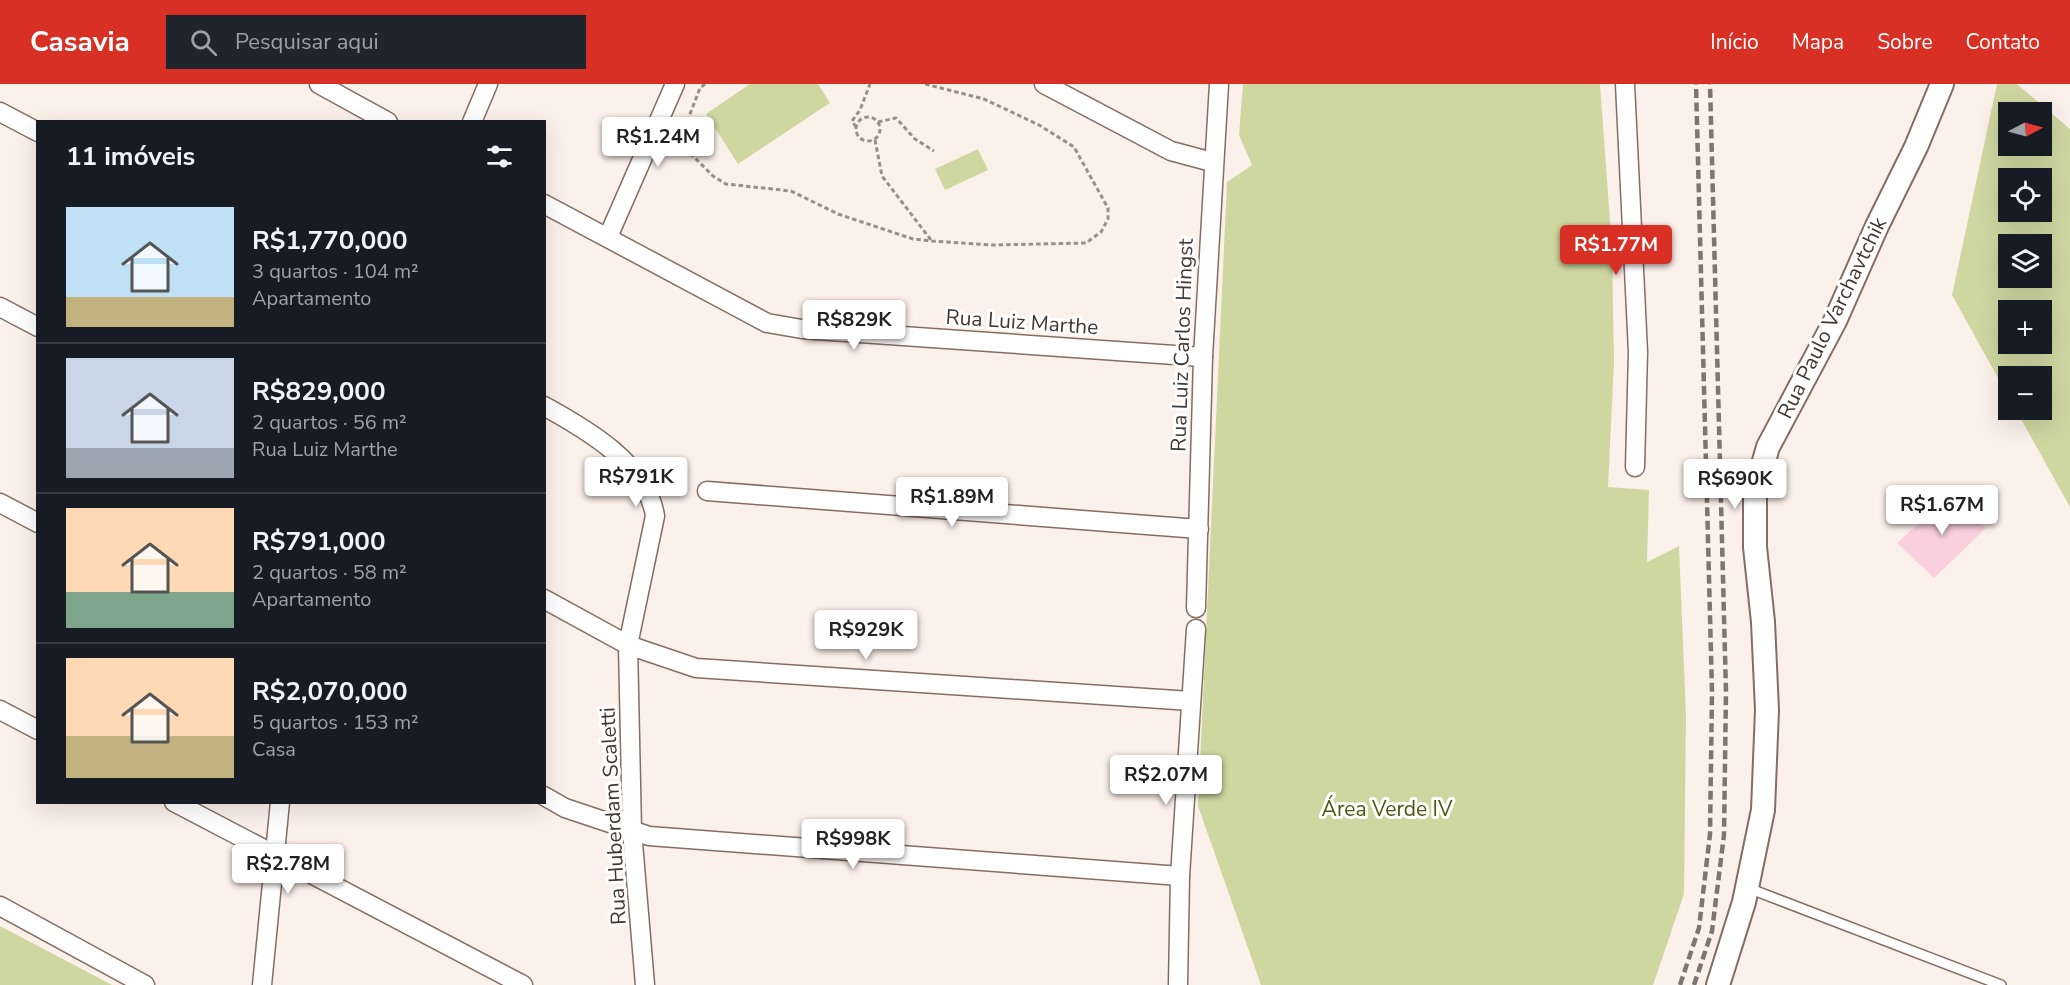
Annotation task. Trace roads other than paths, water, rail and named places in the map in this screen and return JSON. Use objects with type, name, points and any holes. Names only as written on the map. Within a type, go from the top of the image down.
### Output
[{"type":"street","points":[[319,84],[384,120]]},
{"type":"street","points":[[473,120],[488,84]]},
{"type":"street","points":[[608,237],[675,84]]},
{"type":"street","points":[[1044,84],[1171,151],[1212,162]]},
{"type":"street","name":"Rua Luiz Carlos Hingst","points":[[1196,608],[1203,357],[1212,162],[1219,84]]},
{"type":"street","points":[[1626,84],[1638,352],[1635,467]]},
{"type":"street","name":"Rua Paulo Varchavtchik","points":[[1718,985],[1747,887],[1763,810],[1767,710],[1763,622],[1755,547],[1755,492],[1767,447],[1835,321],[1877,226],[1916,147],[1942,84]]},
{"type":"street","points":[[0,112],[36,131]]},
{"type":"street","name":"Rua Luiz Marthe","points":[[546,205],[767,323],[850,333],[1203,357]]},
{"type":"street","points":[[0,307],[36,326]]},
{"type":"street","name":"Rua Huberdam Scaletti","points":[[546,407],[593,432],[638,477],[653,503],[655,516],[628,645],[632,831],[645,985]]},
{"type":"street","points":[[707,491],[1199,529]]},
{"type":"street","points":[[0,503],[36,522]]},
{"type":"street","points":[[546,600],[628,645],[696,668],[1191,701]]},
{"type":"street","points":[[1178,985],[1180,876],[1197,629]]},
{"type":"street","points":[[0,710],[36,729]]},
{"type":"street","points":[[546,797],[566,808],[649,836],[1180,876]]},
{"type":"street","points":[[178,804],[523,985]]},
{"type":"street","points":[[262,985],[280,804]]},
{"type":"street","points":[[0,906],[145,985]]},
{"type":"lane","points":[[1747,887],[2001,985]]},
{"type":"railway","points":[[1680,985],[1699,928],[1710,834],[1712,692],[1696,84]]},
{"type":"railway","points":[[1694,985],[1712,931],[1724,835],[1726,692],[1710,84]]},
{"type":"park label","name":"Área Verde IV","points":[[1387,809]]}]
